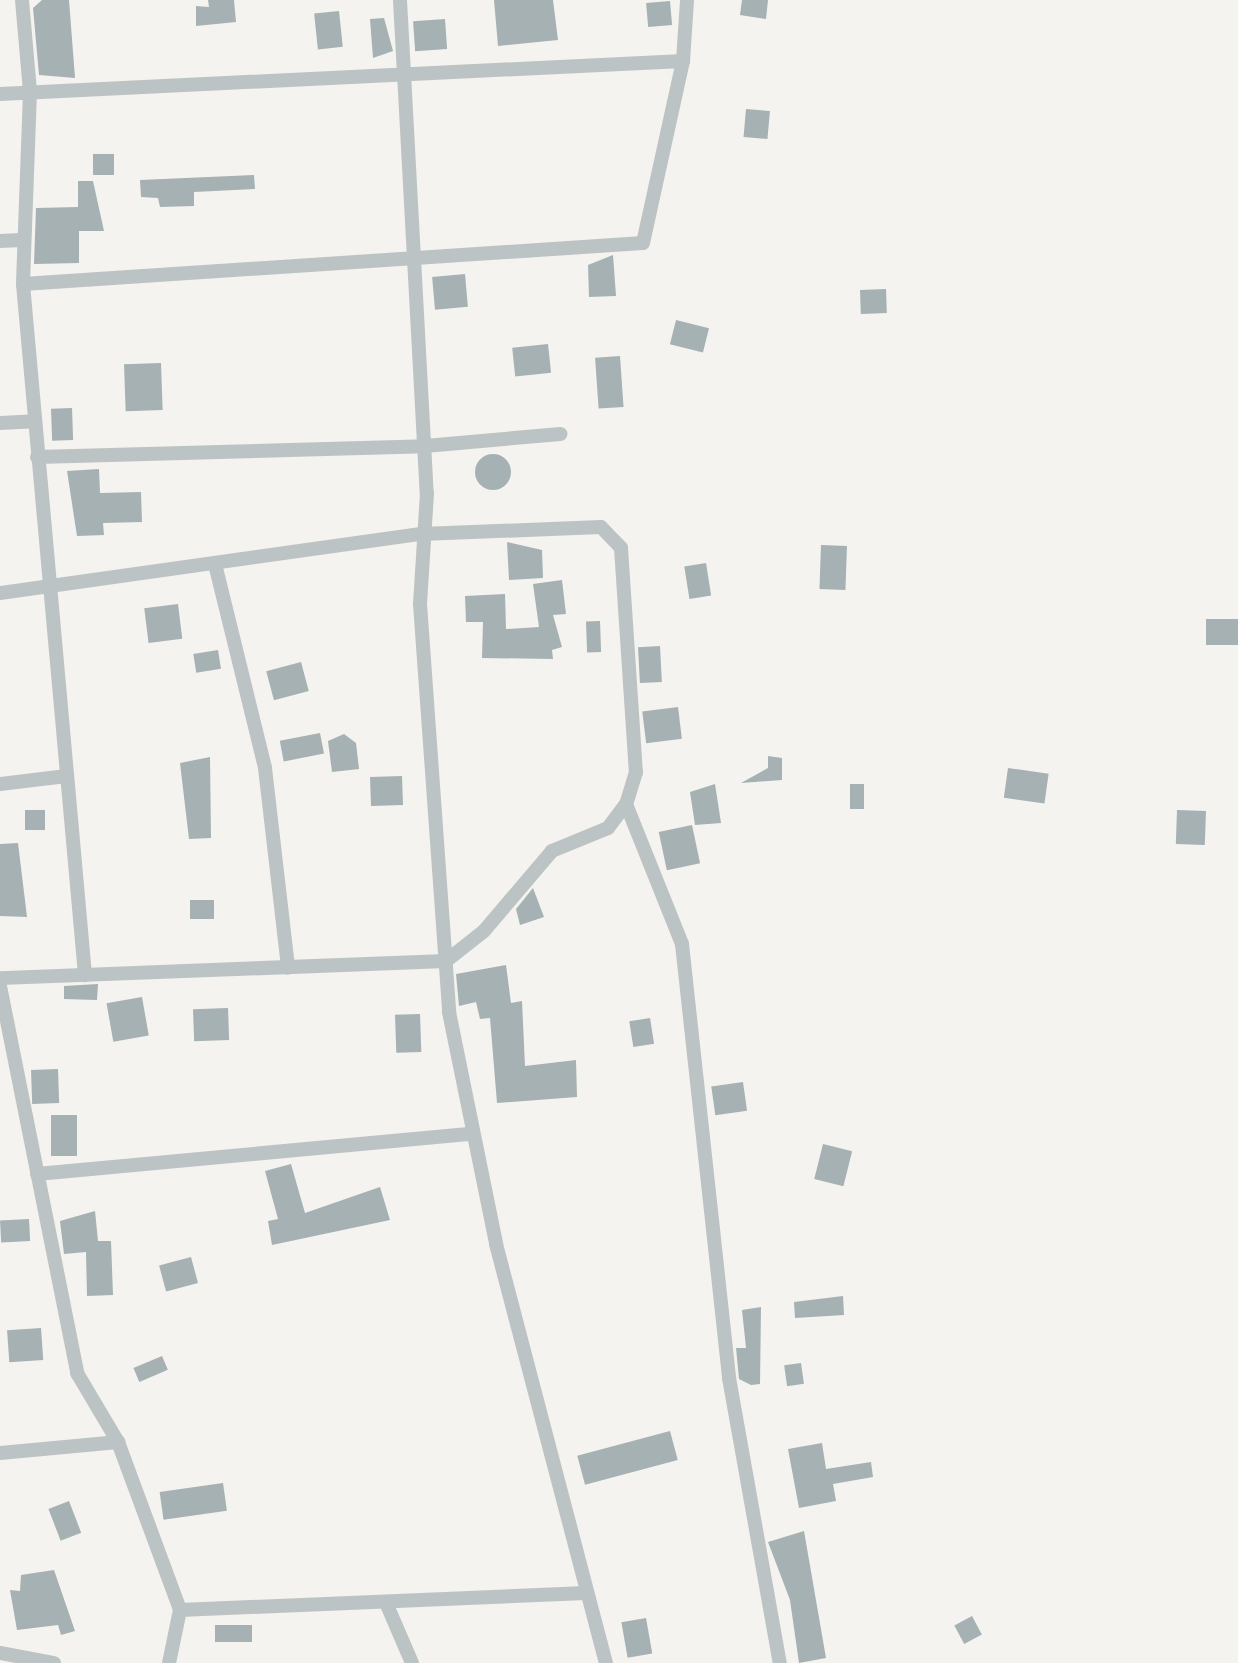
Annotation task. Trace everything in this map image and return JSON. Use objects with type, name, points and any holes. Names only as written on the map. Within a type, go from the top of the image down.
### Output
[{"type":"street","points":[[22,0],[30,92],[21,240],[23,284],[85,975]]},
{"type":"street","points":[[400,0],[425,446],[421,534],[446,961],[471,1134],[606,1663]]},
{"type":"street","points":[[23,284],[416,262],[643,243],[683,61],[687,0]]},
{"type":"street","points":[[0,94],[405,69],[683,61]]},
{"type":"street","points":[[0,241],[21,240]]},
{"type":"street","points":[[0,423],[34,421]]},
{"type":"street","points":[[37,457],[425,446],[560,434]]},
{"type":"street","points":[[0,593],[421,534],[583,524],[612,532],[621,548],[636,772],[626,804],[608,828],[552,851],[484,931],[446,961],[0,978]]},
{"type":"street","points":[[215,564],[265,768],[288,968]]},
{"type":"street","points":[[0,784],[67,776]]},
{"type":"street","points":[[626,804],[682,944],[729,1378],[780,1663]]},
{"type":"street","points":[[0,986],[77,1373],[118,1442],[180,1610],[169,1663]]},
{"type":"street","points":[[37,1174],[471,1134]]},
{"type":"street","points":[[0,1453],[118,1442]]},
{"type":"street","points":[[180,1610],[387,1605],[586,1593]]},
{"type":"street","points":[[387,1605],[412,1663]]},
{"type":"street","points":[[0,1653],[54,1663]]},
{"type":"building","points":[[42,0],[69,0],[75,78],[39,75],[33,8]]},
{"type":"building","points":[[208,0],[234,0],[236,22],[196,26],[196,6],[209,7]]},
{"type":"building","points":[[494,0],[553,0],[558,40],[498,46]]},
{"type":"building","points":[[742,0],[768,0],[766,19],[740,15]]},
{"type":"building","points":[[670,1],[672,25],[648,27],[646,3]]},
{"type":"building","points":[[339,11],[343,47],[318,49],[314,14]]},
{"type":"building","points":[[384,18],[393,51],[373,58],[370,19]]},
{"type":"building","points":[[445,19],[447,49],[415,51],[413,21]]},
{"type":"building","points":[[746,109],[770,111],[767,139],[744,137]]},
{"type":"building","points":[[93,154],[114,154],[114,175],[93,175]]},
{"type":"building","points":[[254,175],[255,189],[194,192],[194,206],[160,207],[158,198],[141,197],[140,180]]},
{"type":"building","points":[[78,181],[93,181],[104,231],[79,231],[79,263],[34,264],[36,208],[78,207]]},
{"type":"building","points":[[613,255],[616,296],[589,297],[588,265]]},
{"type":"building","points":[[465,274],[468,307],[435,310],[432,277]]},
{"type":"building","points":[[886,289],[887,313],[861,314],[860,290]]},
{"type":"building","points":[[676,320],[709,328],[703,352],[670,344]]},
{"type":"building","points":[[548,344],[551,373],[515,377],[512,348]]},
{"type":"building","points":[[620,356],[624,407],[599,409],[595,358]]},
{"type":"building","points":[[161,363],[163,410],[126,411],[124,364]]},
{"type":"building","points":[[72,408],[73,440],[52,441],[51,409]]},
{"type":"building","points":[[493,454],[506,459],[511,472],[506,485],[493,490],[480,485],[475,472],[480,459]]},
{"type":"building","points":[[99,469],[100,493],[141,492],[142,522],[103,523],[104,535],[77,536],[67,471]]},
{"type":"building","points":[[507,542],[542,550],[543,578],[509,580]]},
{"type":"building","points":[[821,545],[847,546],[845,590],[819,589]]},
{"type":"building","points":[[706,563],[711,596],[689,599],[684,566]]},
{"type":"building","points":[[562,580],[566,614],[553,615],[562,647],[552,650],[553,659],[482,658],[483,622],[466,622],[465,596],[505,594],[506,629],[539,627],[533,584]]},
{"type":"building","points":[[178,604],[182,639],[149,643],[144,608]]},
{"type":"building","points":[[1206,619],[1238,619],[1238,645],[1206,645]]},
{"type":"building","points":[[586,621],[600,621],[601,652],[587,652]]},
{"type":"building","points":[[660,646],[662,682],[640,683],[638,647]]},
{"type":"building","points":[[218,650],[221,669],[196,673],[193,654]]},
{"type":"building","points":[[301,662],[309,691],[274,700],[266,671]]},
{"type":"building","points":[[678,707],[682,739],[646,743],[642,711]]},
{"type":"building","points":[[320,733],[324,754],[284,761],[280,741]]},
{"type":"building","points":[[344,734],[356,743],[359,769],[332,772],[328,741]]},
{"type":"building","points":[[768,756],[782,758],[782,780],[741,783],[768,768]]},
{"type":"building","points":[[210,757],[211,838],[189,839],[180,763]]},
{"type":"building","points":[[1008,768],[1049,774],[1044,803],[1004,798]]},
{"type":"building","points":[[402,776],[403,805],[371,806],[370,777]]},
{"type":"building","points":[[715,784],[721,823],[695,825],[690,792]]},
{"type":"building","points":[[850,784],[864,784],[864,809],[850,809]]},
{"type":"building","points":[[25,810],[45,810],[45,830],[25,830]]},
{"type":"building","points":[[1177,810],[1206,811],[1205,845],[1176,844]]},
{"type":"building","points":[[692,825],[700,863],[667,870],[659,832]]},
{"type":"building","points":[[18,843],[27,917],[0,916],[0,844]]},
{"type":"building","points":[[533,888],[544,917],[520,925],[516,909]]},
{"type":"building","points":[[190,900],[214,900],[214,919],[190,919]]},
{"type":"building","points":[[506,965],[511,1003],[522,1001],[525,1066],[576,1060],[577,1097],[497,1103],[490,1018],[480,1019],[476,1002],[459,1006],[456,974]]},
{"type":"building","points":[[98,984],[97,1000],[64,999],[64,986]]},
{"type":"building","points":[[142,997],[149,1035],[113,1042],[107,1003]]},
{"type":"building","points":[[228,1008],[229,1040],[194,1041],[193,1009]]},
{"type":"building","points":[[420,1014],[421,1052],[396,1053],[395,1015]]},
{"type":"building","points":[[650,1018],[654,1044],[633,1047],[629,1021]]},
{"type":"building","points":[[58,1069],[59,1103],[32,1104],[31,1070]]},
{"type":"building","points":[[743,1082],[747,1111],[715,1115],[711,1086]]},
{"type":"building","points":[[51,1115],[77,1115],[77,1156],[51,1156]]},
{"type":"building","points":[[823,1144],[852,1151],[843,1186],[814,1179]]},
{"type":"building","points":[[291,1164],[305,1213],[380,1187],[390,1220],[272,1245],[268,1221],[278,1219],[265,1171]]},
{"type":"building","points":[[95,1211],[98,1241],[111,1241],[113,1295],[87,1296],[86,1252],[64,1254],[60,1221]]},
{"type":"building","points":[[29,1219],[30,1241],[1,1242],[0,1221]]},
{"type":"building","points":[[191,1257],[198,1283],[166,1292],[159,1266]]},
{"type":"building","points":[[843,1296],[844,1315],[795,1318],[794,1302]]},
{"type":"building","points":[[761,1307],[760,1384],[751,1385],[739,1379],[736,1348],[746,1348],[742,1310]]},
{"type":"building","points":[[41,1328],[43,1360],[9,1362],[7,1330]]},
{"type":"building","points":[[162,1356],[168,1370],[139,1382],[133,1368]]},
{"type":"building","points":[[801,1363],[804,1384],[787,1386],[784,1365]]},
{"type":"building","points":[[670,1431],[678,1460],[585,1485],[577,1456]]},
{"type":"building","points":[[822,1443],[826,1469],[871,1462],[873,1477],[833,1484],[836,1501],[799,1508],[788,1449]]},
{"type":"building","points":[[223,1483],[227,1511],[164,1520],[160,1492]]},
{"type":"building","points":[[69,1501],[81,1533],[61,1541],[48,1509]]},
{"type":"building","points":[[804,1531],[826,1658],[799,1663],[790,1600],[768,1542]]},
{"type":"building","points":[[54,1570],[75,1631],[61,1635],[58,1625],[17,1630],[10,1590],[20,1591],[21,1575]]},
{"type":"building","points":[[972,1616],[982,1635],[964,1644],[954,1625]]},
{"type":"building","points":[[646,1618],[652,1653],[628,1658],[621,1622]]},
{"type":"building","points":[[215,1625],[252,1625],[252,1642],[215,1642]]}]
